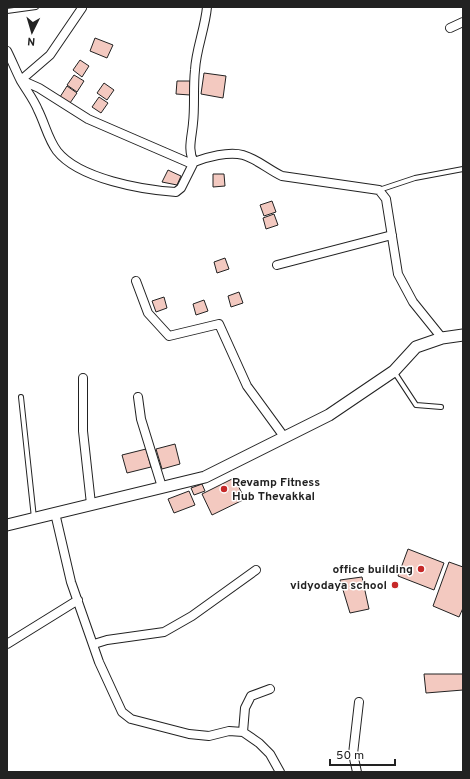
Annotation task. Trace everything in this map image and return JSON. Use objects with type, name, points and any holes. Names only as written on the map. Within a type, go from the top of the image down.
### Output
[{"type":"main road","points":[[7,525],[205,477],[329,415],[394,370],[416,347],[442,338],[463,335]]},
{"type":"street","points":[[7,51],[38,110],[48,135],[58,152],[76,166],[112,181],[154,191],[176,192],[181,188],[193,163],[190,151],[193,124],[194,71],[198,47],[205,25],[207,7]]},
{"type":"street","points":[[21,80],[50,55],[82,8]]},
{"type":"street","points":[[450,28],[463,22]]},
{"type":"street","points":[[21,80],[39,88],[88,118],[193,163],[216,156],[243,155],[282,176],[379,190],[386,199],[398,274],[404,288],[442,338]]},
{"type":"street","points":[[277,265],[392,235]]},
{"type":"street","points":[[136,281],[148,314],[169,336],[219,324],[247,386],[284,438]]},
{"type":"street","points":[[83,378],[83,431],[91,504]]},
{"type":"street","points":[[138,398],[141,419],[162,487]]},
{"type":"street","points":[[55,513],[71,582],[94,644],[99,662],[122,712],[131,719],[189,734],[209,736],[229,731],[243,732],[259,743],[270,754],[280,772]]},
{"type":"street","points":[[94,644],[107,640],[164,632],[192,616],[256,570]]},
{"type":"street","points":[[7,644],[78,600]]},
{"type":"street","points":[[243,732],[245,708],[251,696],[270,689]]},
{"type":"street","points":[[357,772],[353,754],[359,702]]},
{"type":"lane","points":[[7,11],[36,7]]},
{"type":"lane","points":[[379,190],[415,178],[463,169]]},
{"type":"lane","points":[[394,370],[416,405],[441,407]]},
{"type":"lane","points":[[21,397],[34,518]]},
{"type":"building","points":[[95,38],[113,45],[107,58],[90,51]]},
{"type":"building","points":[[80,60],[89,66],[82,77],[73,70]]},
{"type":"building","points":[[204,73],[226,76],[223,98],[201,94]]},
{"type":"building","points":[[74,75],[84,81],[77,92],[67,85]]},
{"type":"building","points":[[177,81],[190,81],[190,95],[176,94]]},
{"type":"building","points":[[104,83],[114,90],[107,100],[97,93]]},
{"type":"building","points":[[67,86],[77,93],[70,103],[60,97]]},
{"type":"building","points":[[99,97],[108,103],[101,113],[92,107]]},
{"type":"building","points":[[168,170],[181,176],[177,185],[162,182]]},
{"type":"building","points":[[213,174],[224,174],[225,186],[213,187]]},
{"type":"building","points":[[272,201],[276,212],[264,216],[260,205]]},
{"type":"building","points":[[274,214],[278,225],[266,229],[263,218]]},
{"type":"building","points":[[225,258],[229,269],[217,273],[214,262]]},
{"type":"building","points":[[239,292],[243,303],[231,307],[228,296]]},
{"type":"building","points":[[164,297],[167,308],[156,312],[152,301]]},
{"type":"building","points":[[204,300],[208,311],[196,315],[193,304]]},
{"type":"building","points":[[175,444],[180,464],[162,469],[156,449]]},
{"type":"building","points":[[146,449],[151,467],[127,473],[122,455]]},
{"type":"building","points":[[234,478],[245,499],[212,515],[202,494]]},
{"type":"building","points":[[202,484],[205,491],[194,495],[191,488]]},
{"type":"building","points":[[189,491],[195,505],[174,513],[168,499]]},
{"type":"building","name":"office building","points":[[408,549],[444,563],[434,590],[398,576]]},
{"type":"building","points":[[449,562],[463,567],[463,608],[459,617],[433,606]]},
{"type":"building","points":[[362,577],[369,609],[350,613],[340,580]]},
{"type":"building","points":[[424,674],[463,674],[463,690],[426,693]]},
{"type":"place","name":"Revamp Fitness Hub Thevakkal","points":[[224,489]]},
{"type":"place","name":"office building","points":[[421,569]]},
{"type":"place","name":"vidyodaya school","points":[[395,585]]}]
